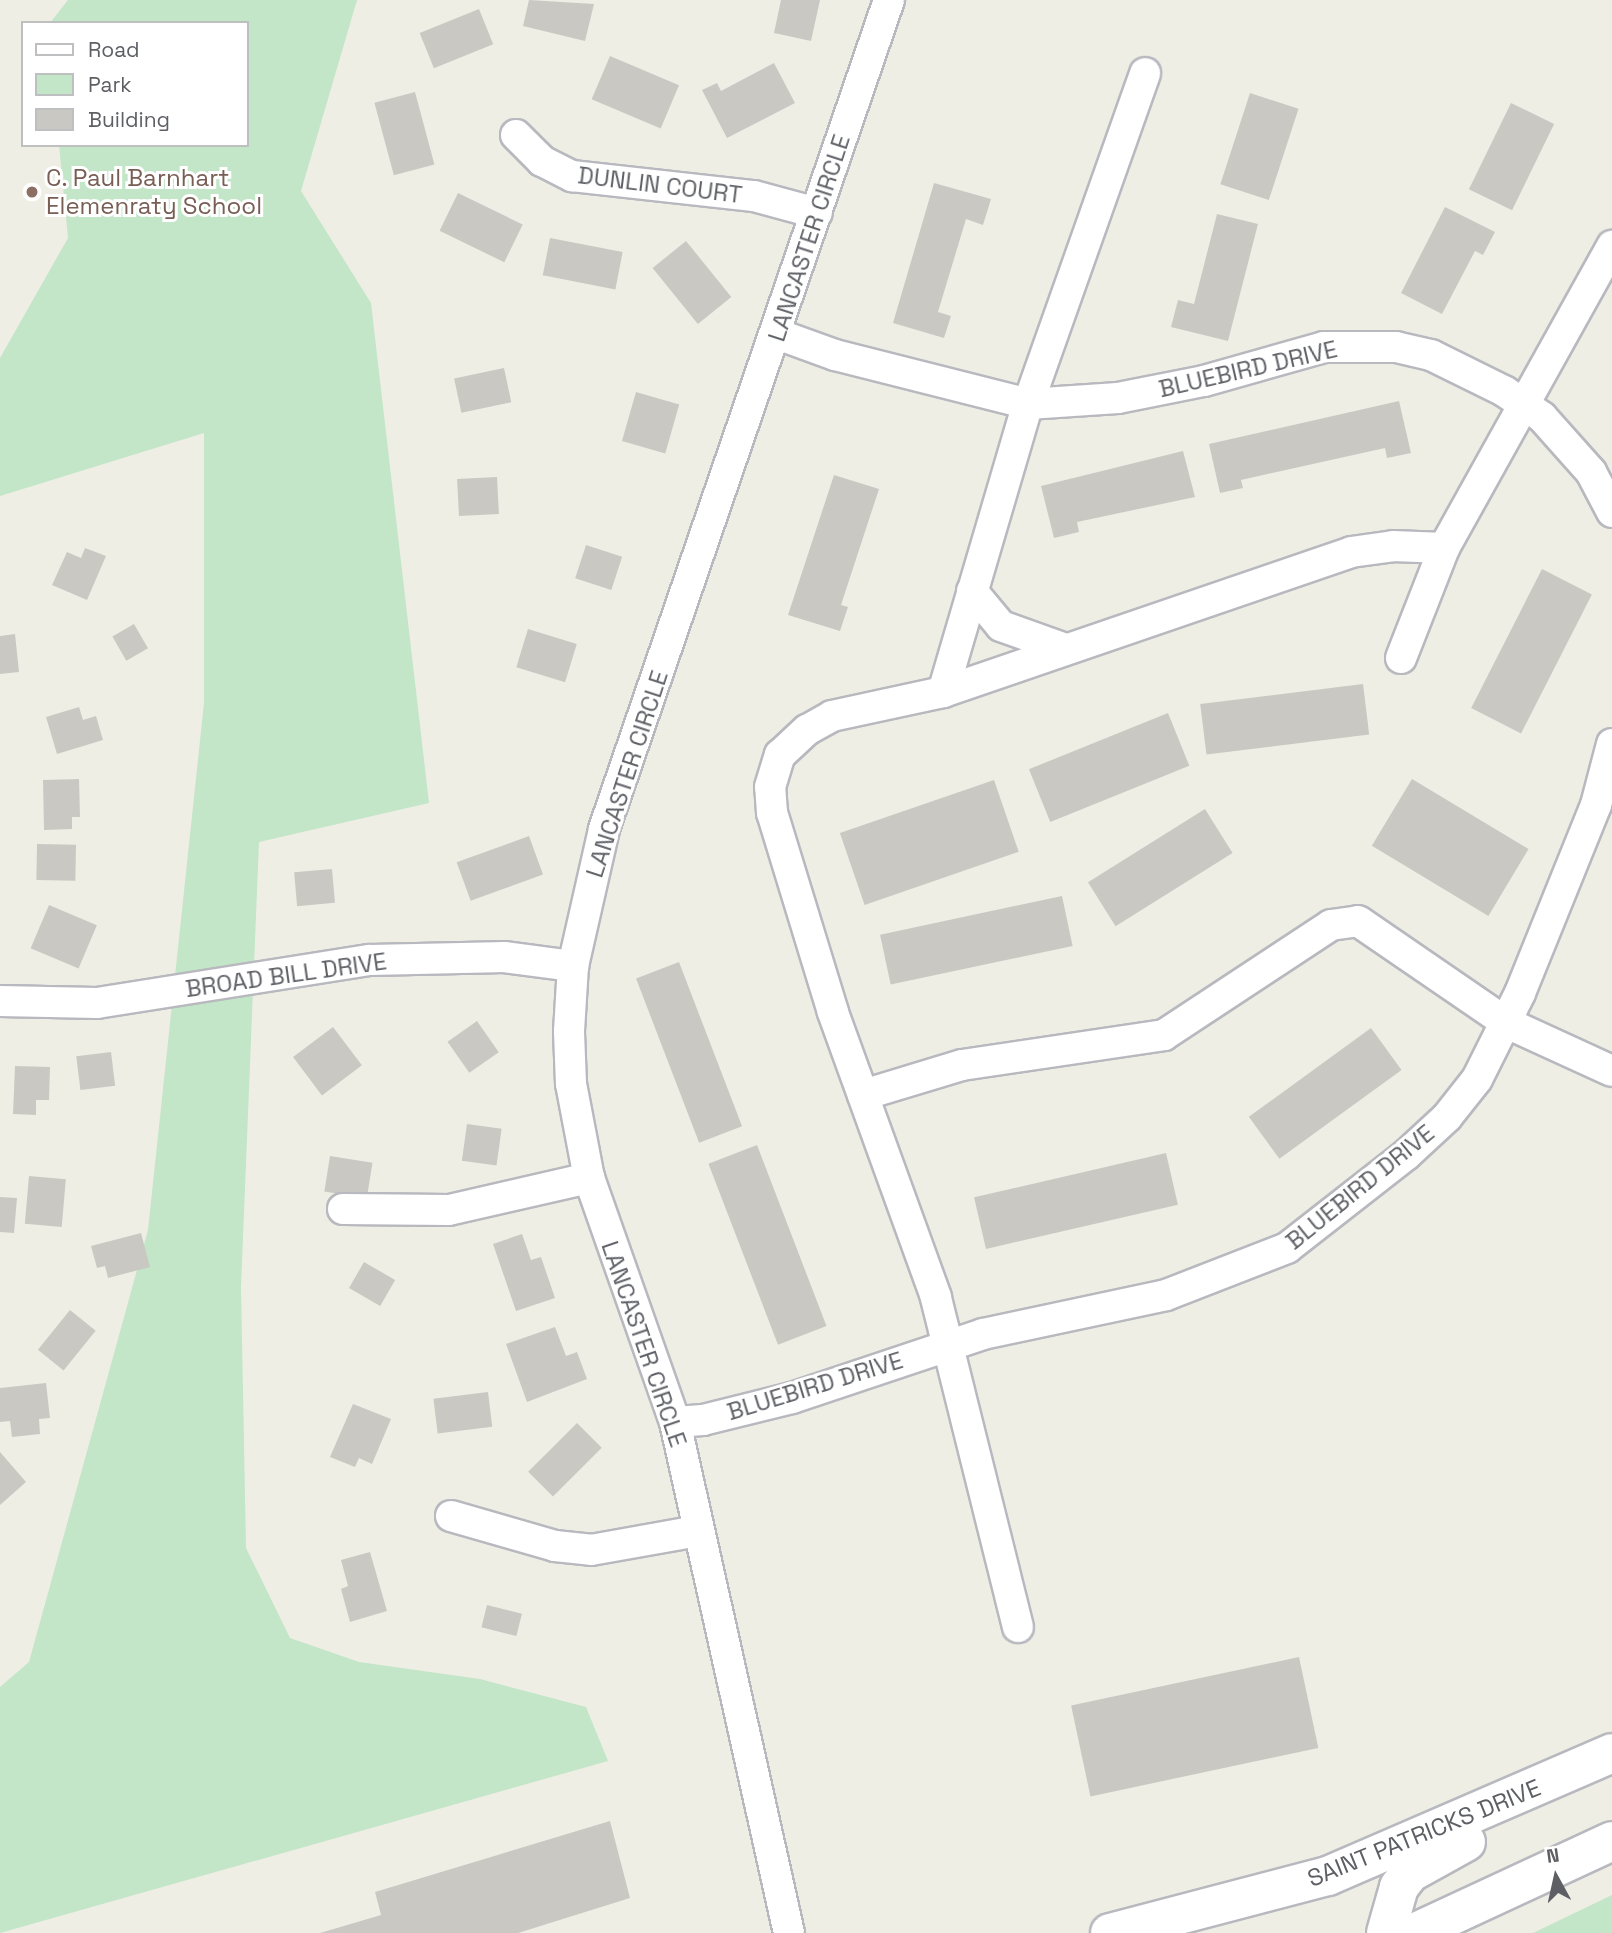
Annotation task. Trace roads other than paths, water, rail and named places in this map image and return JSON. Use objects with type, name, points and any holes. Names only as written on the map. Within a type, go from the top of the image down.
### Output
[{"type":"main road","name":"SAINT PATRICKS DRIVE","points":[[1110,1933],[1328,1876],[1608,1755]]},
{"type":"main road","points":[[1386,1933],[1399,1887],[1410,1872],[1438,1854],[1595,1784],[1608,1755]]},
{"type":"main road","points":[[1414,1933],[1612,1841]]},
{"type":"street","name":"LANCASTER CIRCLE","points":[[789,1933],[675,1422],[589,1178],[571,1084],[573,966],[604,829],[777,334],[889,0]]},
{"type":"street","points":[[943,692],[1028,404],[1145,73]]},
{"type":"street","name":"DUNLIN COURT","points":[[516,135],[542,161],[572,176],[754,196],[817,212]]},
{"type":"street","points":[[1401,658],[1444,548],[1612,246]]},
{"type":"street","name":"BLUEBIRD DRIVE","points":[[777,334],[835,355],[1028,404],[1118,398],[1204,381],[1291,355],[1364,344],[1431,355],[1523,403],[1542,417],[1591,472],[1612,512]]},
{"type":"street","points":[[1018,1627],[949,1343],[863,1095],[772,813],[773,769],[789,743],[832,716],[943,692],[1063,648],[1351,552],[1394,546],[1444,548]]},
{"type":"street","points":[[972,591],[1001,626],[1063,648]]},
{"type":"street","name":"BLUEBIRD DRIVE","points":[[675,1422],[704,1420],[792,1398],[949,1343],[1166,1295],[1287,1248],[1447,1116],[1478,1079],[1507,1023],[1596,805],[1612,744]]},
{"type":"street","points":[[863,1095],[962,1065],[1164,1035],[1331,925],[1358,921],[1507,1023],[1612,1071]]},
{"type":"street","name":"BROAD BILL DRIVE","points":[[0,1001],[97,1003],[370,960],[505,957],[573,966]]},
{"type":"street","points":[[343,1209],[449,1210],[589,1178]]},
{"type":"street","points":[[451,1516],[555,1546],[591,1550],[698,1531]]},
{"type":"place","name":"C. Paul Barnhart Elemenraty School","points":[[32,192]]}]
